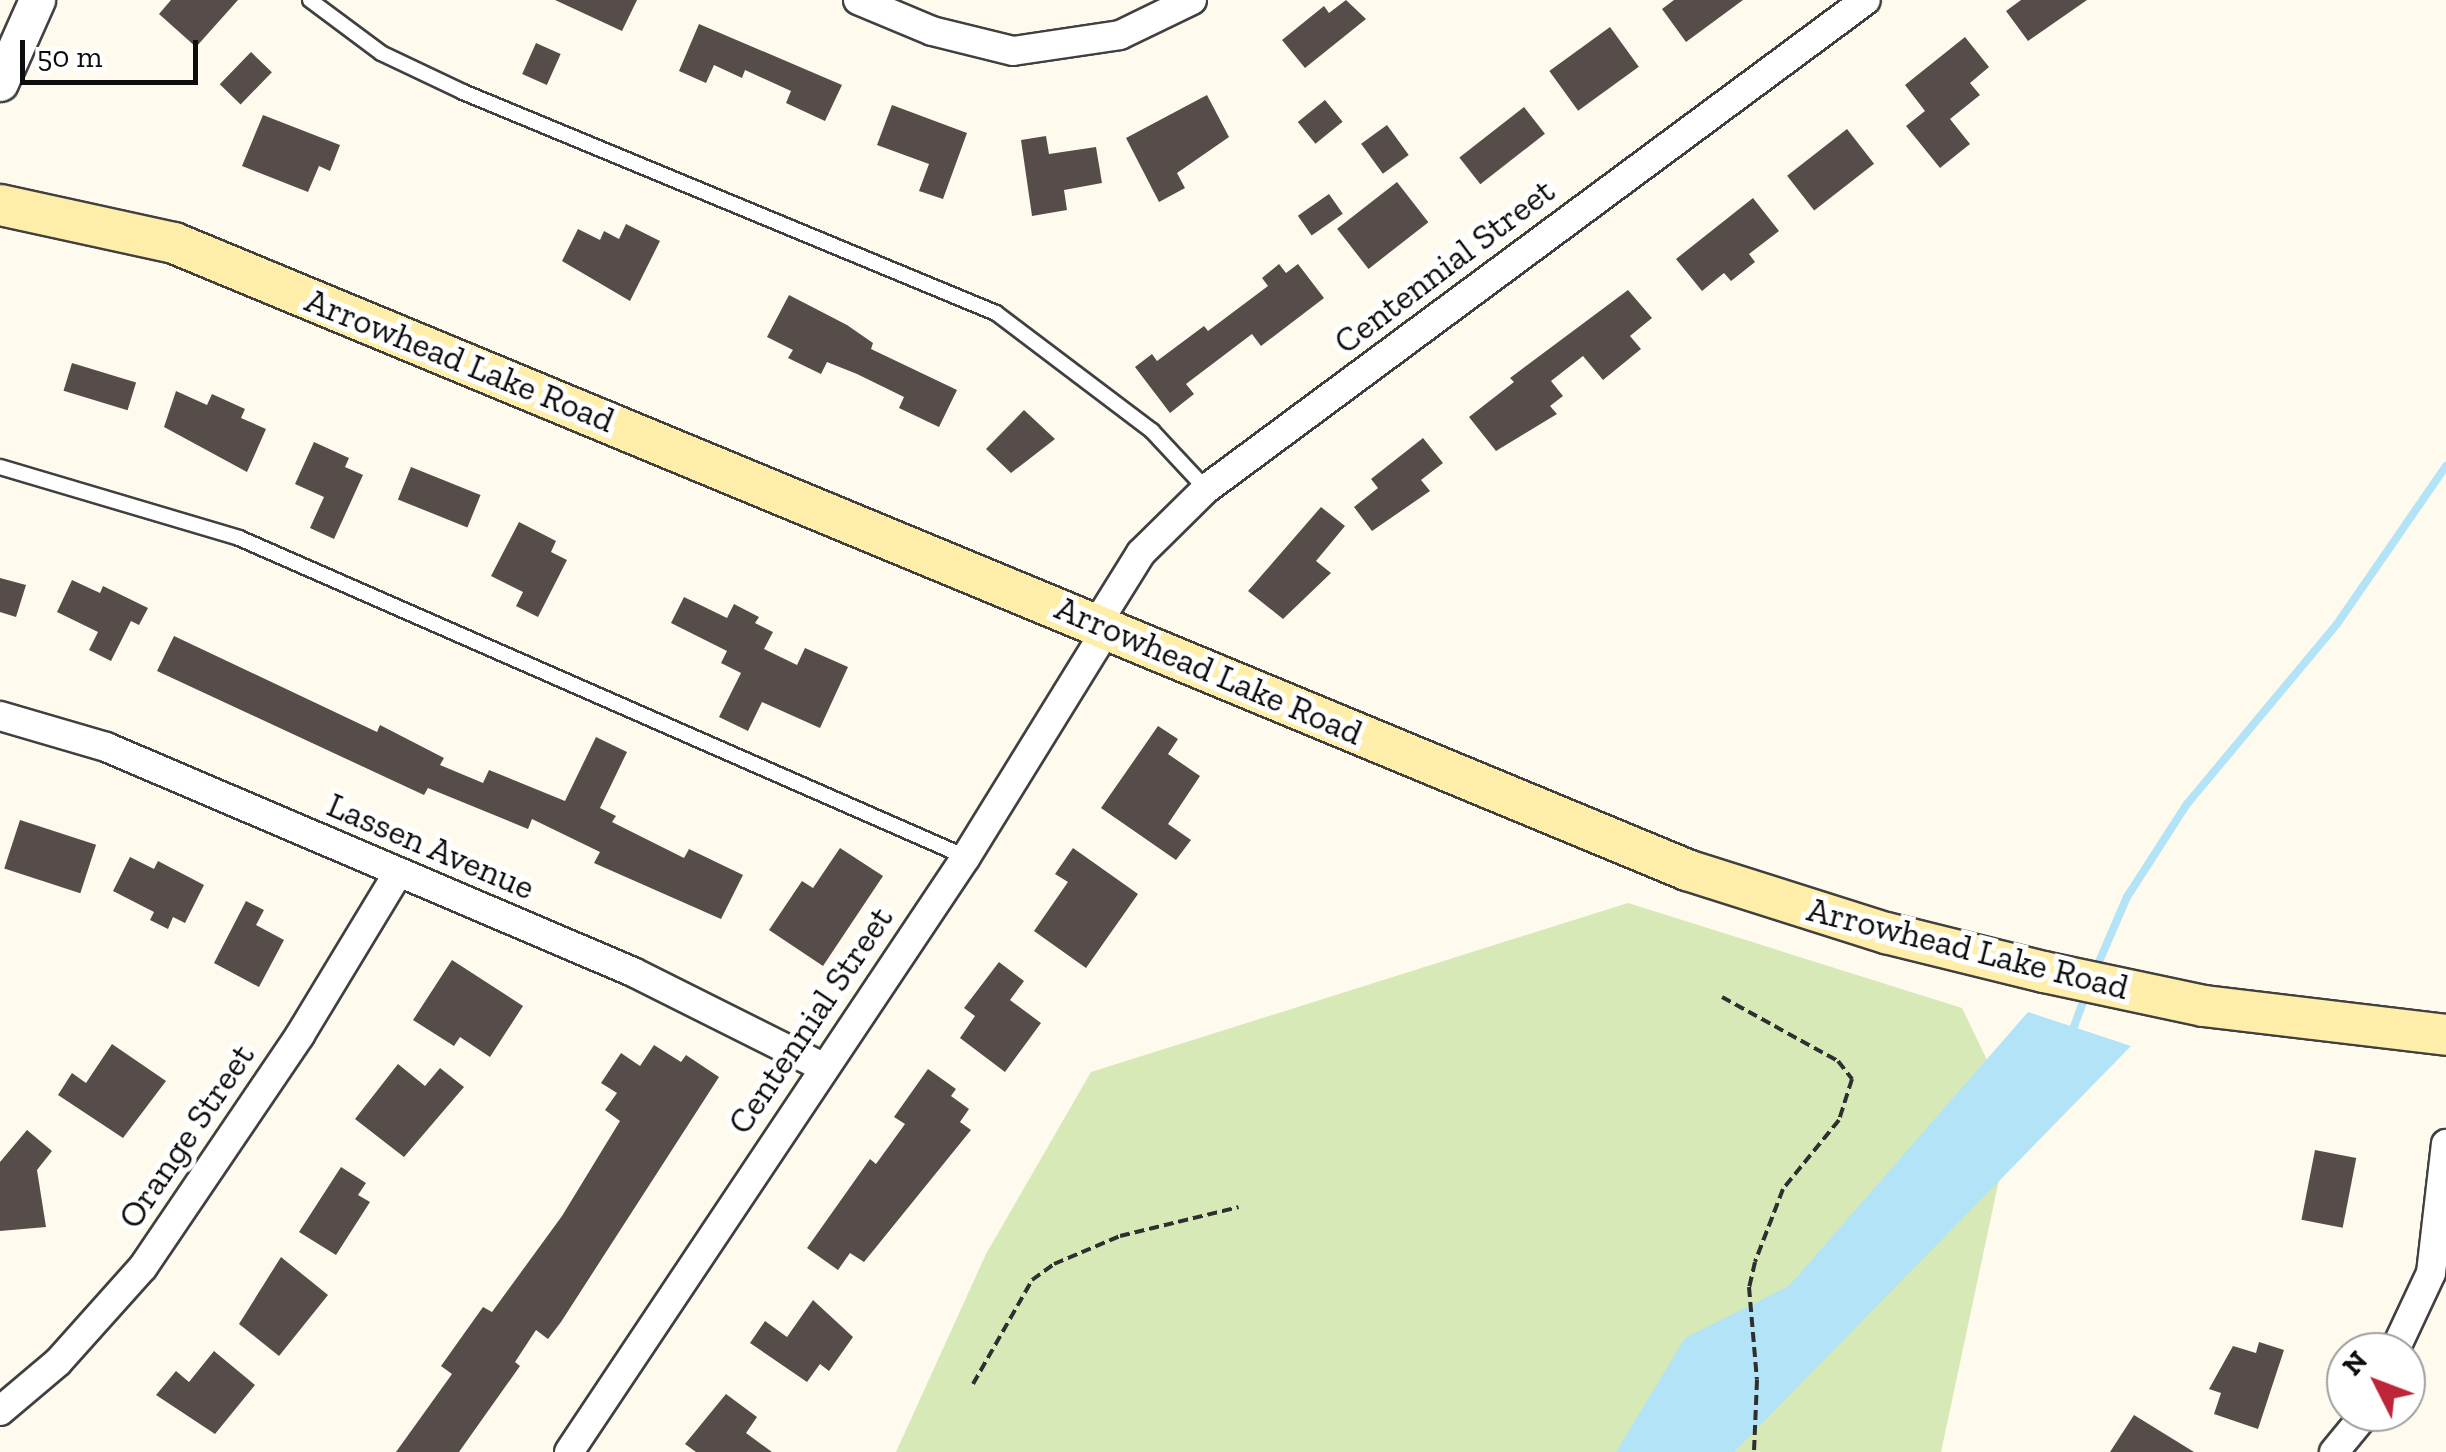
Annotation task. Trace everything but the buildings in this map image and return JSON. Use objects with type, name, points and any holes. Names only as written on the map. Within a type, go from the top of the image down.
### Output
[{"type":"main road","name":"Arrowhead Lake Road","points":[[0,205],[174,243],[1103,624],[1687,870],[1886,932],[2204,1006],[2446,1035]]},
{"type":"street","points":[[0,83],[37,0]]},
{"type":"street","points":[[858,0],[932,30],[1013,51],[1120,35],[1192,0]]},
{"type":"street","name":"Centennial Street","points":[[570,1452],[823,1066],[966,857],[1142,553],[1206,489],[1866,0]]},
{"type":"street","name":"Lassen Avenue","points":[[0,716],[106,747],[633,972],[823,1066]]},
{"type":"street","name":"Orange Street","points":[[0,1411],[58,1362],[143,1267],[300,1035],[398,873]]},
{"type":"street","points":[[2403,1332],[2431,1273],[2446,1144]]},
{"type":"street","points":[[2334,1452],[2350,1432]]},
{"type":"lane","points":[[310,0],[381,52],[463,92],[996,313],[1152,431],[1206,489]]},
{"type":"lane","points":[[0,468],[239,538],[966,857]]},
{"type":"path","points":[[1722,997],[1838,1061],[1852,1079],[1840,1120],[1783,1189],[1755,1262],[1749,1287],[1757,1380],[1754,1452]]},
{"type":"path","points":[[973,1384],[1032,1280],[1054,1264],[1120,1236],[1239,1207]]},
{"type":"green space","points":[[1628,903],[1962,1008],[2013,1114],[1941,1452],[896,1452],[986,1254],[1091,1072]]},
{"type":"water","points":[[2028,1012],[2131,1046],[1734,1452],[1616,1452],[1685,1338],[1789,1286]]},
{"type":"waterway","points":[[2095,971],[2127,897],[2187,804],[2337,624],[2446,466]]},
{"type":"waterway","points":[[2072,1032],[2086,994]]}]
